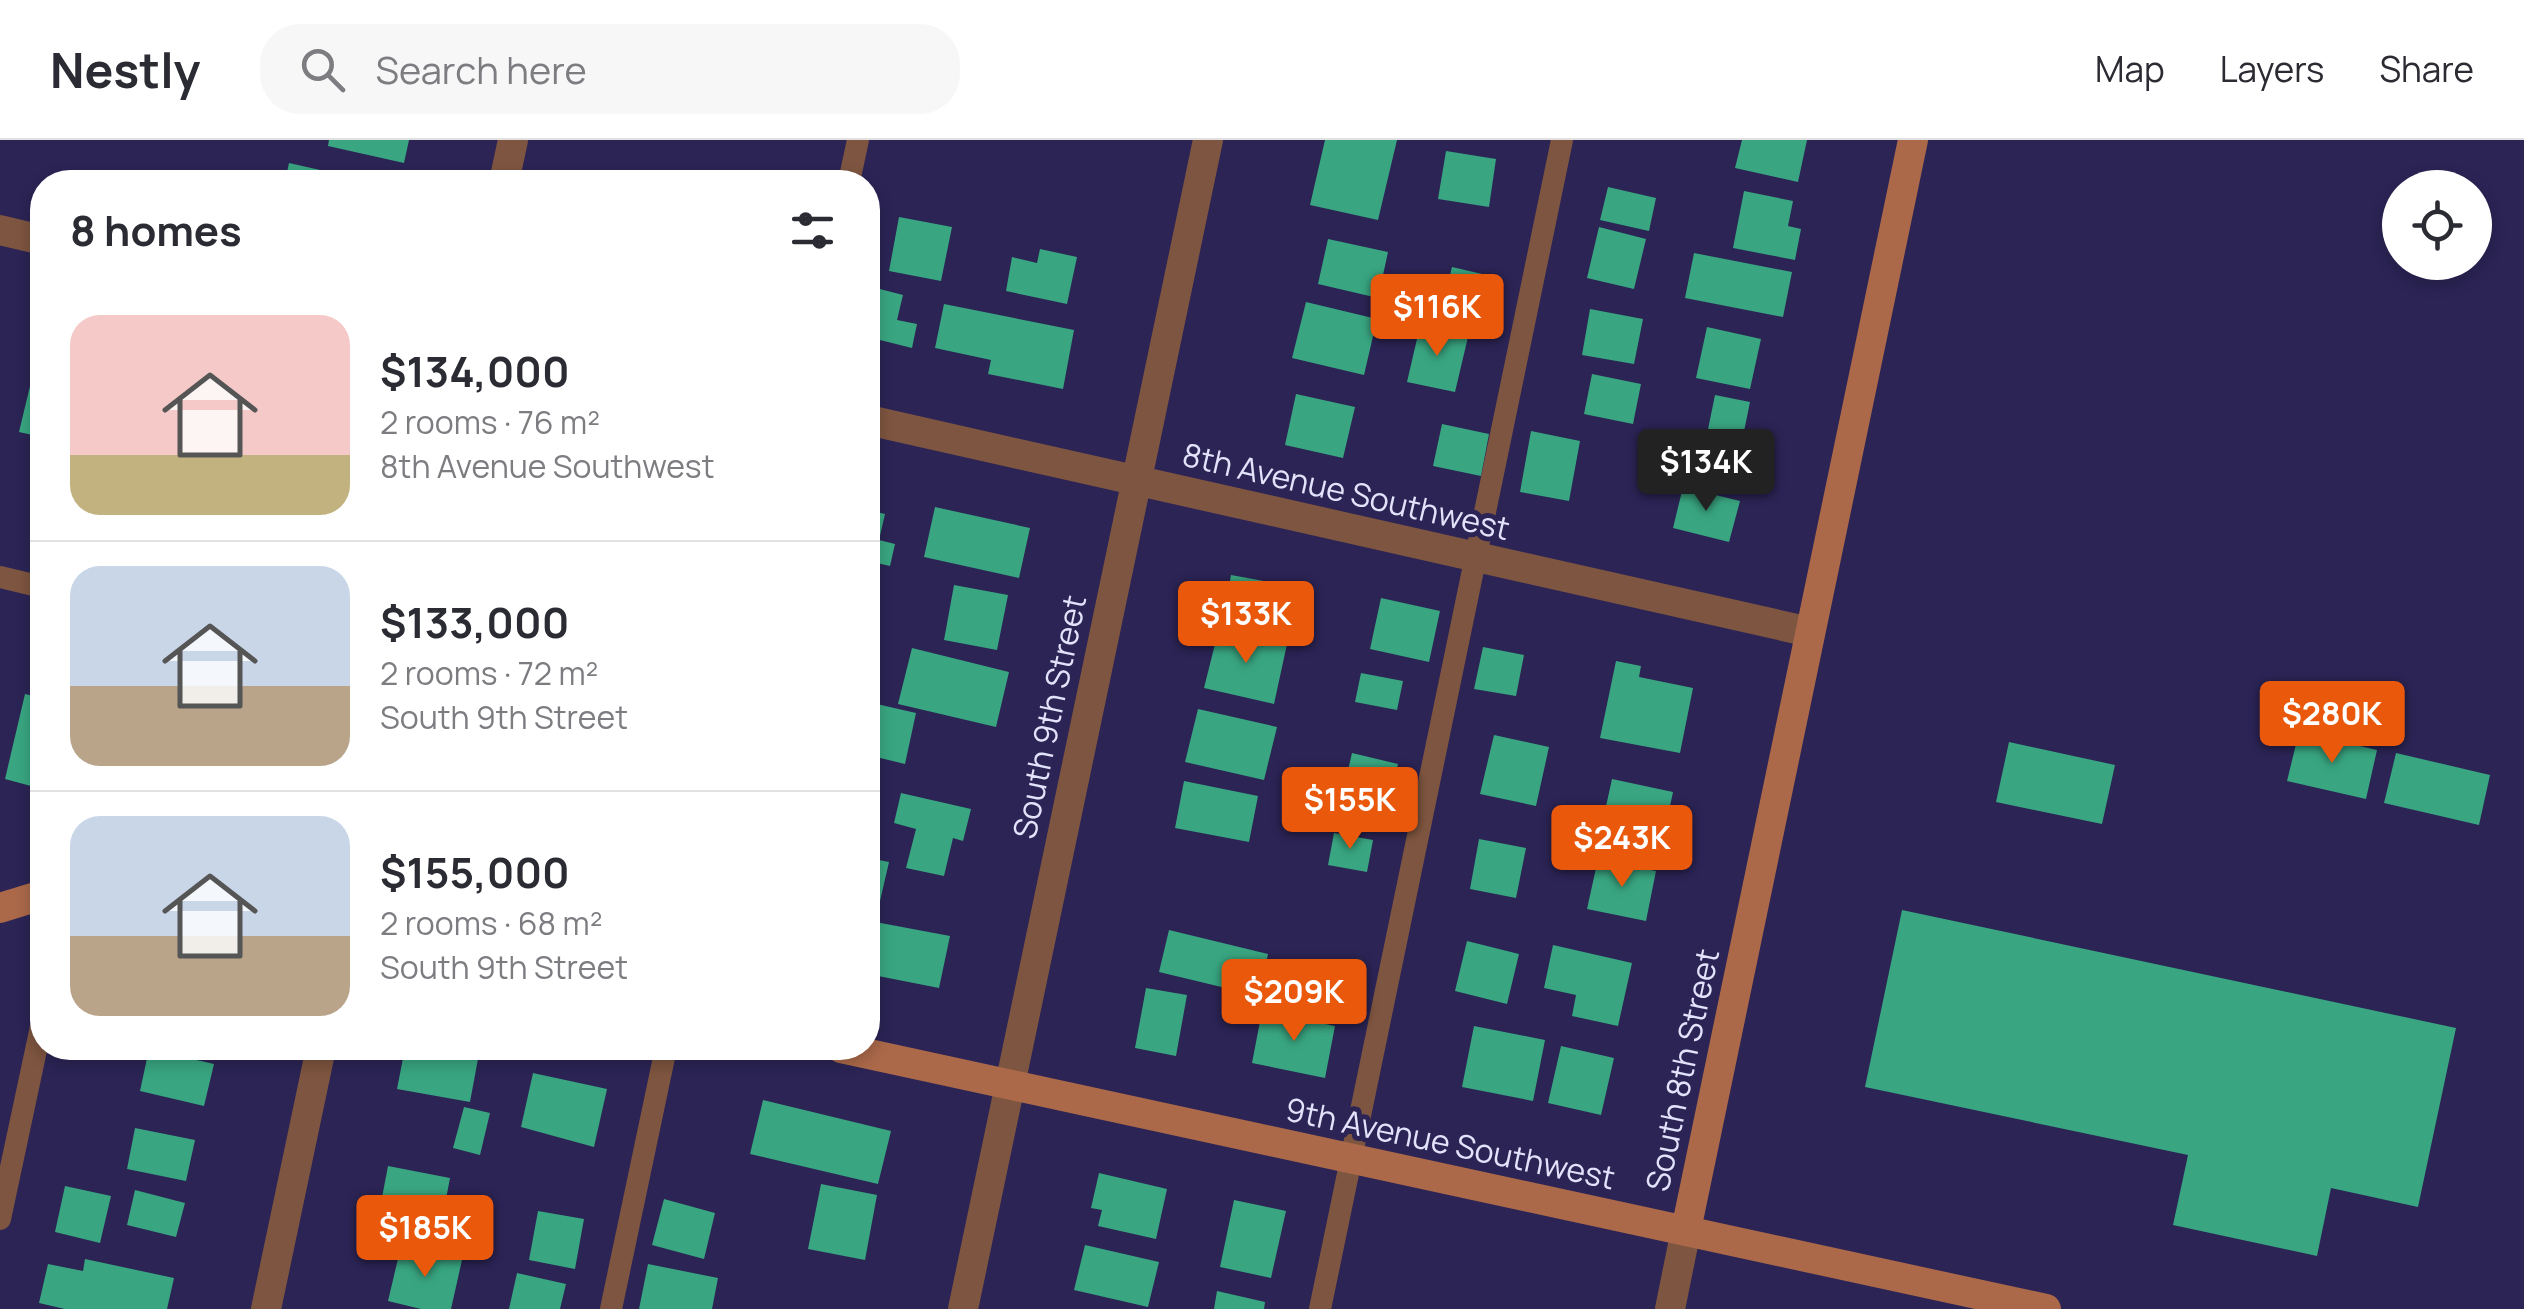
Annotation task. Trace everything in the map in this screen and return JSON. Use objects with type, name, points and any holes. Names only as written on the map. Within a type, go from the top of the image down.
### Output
[{"type":"street","points":[[507,170],[513,140]]},
{"type":"street","name":"South 9th Street","points":[[962,1309],[1208,140]]},
{"type":"street","name":"South 8th Street","points":[[1670,1309],[1914,140]]},
{"type":"street","points":[[0,230],[30,237]]},
{"type":"street","name":"8th Avenue Southwest","points":[[880,423],[1810,632]]},
{"type":"street","points":[[0,908],[30,899]]},
{"type":"street","name":"9th Avenue Southwest","points":[[880,1057],[2046,1309]]},
{"type":"street","points":[[266,1309],[318,1060]]},
{"type":"lane","points":[[852,170],[858,140]]},
{"type":"lane","points":[[1320,1309],[1562,140]]},
{"type":"lane","points":[[0,578],[30,584]]},
{"type":"lane","points":[[0,1218],[34,1060]]},
{"type":"lane","points":[[611,1309],[663,1060]]},
{"type":"building","points":[[329,140],[409,140],[404,163],[328,146]]},
{"type":"building","points":[[1325,140],[1397,140],[1378,220],[1310,205]]},
{"type":"building","points":[[1742,140],[1807,140],[1798,182],[1735,168]]},
{"type":"building","points":[[1446,151],[1496,159],[1489,207],[1438,199]]},
{"type":"building","points":[[289,163],[320,170],[288,170]]},
{"type":"building","points":[[1608,187],[1656,198],[1649,231],[1600,220]]},
{"type":"building","points":[[1744,191],[1793,201],[1788,226],[1801,229],[1795,260],[1733,248]]},
{"type":"building","points":[[899,217],[952,227],[941,281],[889,271]]},
{"type":"building","points":[[1599,227],[1646,239],[1634,289],[1587,278]]},
{"type":"building","points":[[1328,239],[1388,252],[1378,298],[1318,284]]},
{"type":"building","points":[[1040,249],[1077,257],[1067,304],[1006,291],[1012,257],[1037,263]]},
{"type":"building","points":[[1694,253],[1792,272],[1783,317],[1685,298]]},
{"type":"building","points":[[1452,267],[1495,277],[1486,318],[1442,308]]},
{"type":"building","points":[[880,289],[903,295],[897,320],[917,324],[912,348],[880,340]]},
{"type":"building","points":[[1306,302],[1377,319],[1364,375],[1292,358]]},
{"type":"building","points":[[944,304],[1074,330],[1063,389],[988,374],[991,360],[935,348]]},
{"type":"building","points":[[1590,309],[1643,319],[1634,364],[1582,355]]},
{"type":"building","points":[[1420,326],[1468,337],[1455,392],[1407,382]]},
{"type":"building","points":[[1707,327],[1761,339],[1750,389],[1696,378]]},
{"type":"building","points":[[1592,374],[1641,384],[1633,424],[1584,414]]},
{"type":"building","points":[[30,386],[30,434],[19,432]]},
{"type":"building","points":[[1296,394],[1355,407],[1343,458],[1285,445]]},
{"type":"building","points":[[1715,395],[1750,402],[1739,456],[1704,449]]},
{"type":"building","points":[[1442,424],[1489,434],[1481,476],[1433,466]]},
{"type":"building","points":[[1531,431],[1580,441],[1569,501],[1520,492]]},
{"type":"building","points":[[1683,487],[1740,501],[1729,542],[1673,528]]},
{"type":"building","points":[[935,507],[1030,528],[1019,578],[924,557]]},
{"type":"building","points":[[880,540],[895,544],[890,566],[880,564]]},
{"type":"building","points":[[1231,575],[1312,590],[1304,635],[1223,620]]},
{"type":"building","points":[[954,585],[1008,595],[997,650],[944,640]]},
{"type":"building","points":[[1381,598],[1440,611],[1429,662],[1370,649]]},
{"type":"building","points":[[1219,628],[1287,644],[1274,704],[1204,688]]},
{"type":"building","points":[[1483,647],[1524,655],[1516,696],[1474,689]]},
{"type":"building","points":[[912,648],[1009,672],[996,727],[898,704]]},
{"type":"building","points":[[1616,661],[1641,666],[1639,677],[1693,688],[1680,753],[1600,738]]},
{"type":"building","points":[[1361,673],[1403,681],[1397,710],[1355,702]]},
{"type":"building","points":[[25,694],[30,695],[30,786],[5,779]]},
{"type":"building","points":[[880,705],[916,713],[905,764],[880,758]]},
{"type":"building","points":[[1198,709],[1277,727],[1264,780],[1185,762]]},
{"type":"building","points":[[2299,732],[2377,750],[2366,799],[2287,781]]},
{"type":"building","points":[[1494,735],[1549,747],[1536,806],[1480,794]]},
{"type":"building","points":[[2009,742],[2115,765],[2102,824],[1996,802]]},
{"type":"building","points":[[1352,753],[1398,764],[1387,810],[1341,800]]},
{"type":"building","points":[[2396,753],[2490,775],[2479,825],[2384,803]]},
{"type":"building","points":[[1612,779],[1673,792],[1662,843],[1601,829]]},
{"type":"building","points":[[1184,781],[1258,796],[1249,842],[1175,828]]},
{"type":"building","points":[[901,793],[971,809],[963,841],[953,838],[944,876],[906,868],[916,829],[894,823]]},
{"type":"building","points":[[1334,833],[1373,840],[1367,872],[1328,865]]},
{"type":"building","points":[[1479,839],[1526,848],[1516,898],[1470,889]]},
{"type":"building","points":[[1598,859],[1656,871],[1646,921],[1587,909]]},
{"type":"building","points":[[880,860],[889,862],[880,901]]},
{"type":"building","points":[[1902,910],[2456,1028],[2418,1207],[2331,1188],[2317,1256],[2173,1225],[2188,1155],[1865,1087]]},
{"type":"building","points":[[880,923],[950,936],[939,988],[880,976]]},
{"type":"building","points":[[1169,930],[1268,954],[1259,996],[1159,972]]},
{"type":"building","points":[[1467,941],[1519,954],[1507,1004],[1455,991]]},
{"type":"building","points":[[1553,945],[1632,963],[1618,1026],[1572,1016],[1576,995],[1544,988]]},
{"type":"building","points":[[1146,988],[1187,995],[1176,1056],[1135,1048]]},
{"type":"building","points":[[1262,1011],[1335,1026],[1325,1078],[1252,1063]]},
{"type":"building","points":[[1474,1026],[1545,1040],[1533,1101],[1462,1087]]},
{"type":"building","points":[[1561,1046],[1614,1058],[1601,1115],[1548,1103]]},
{"type":"building","points":[[147,1060],[214,1064],[204,1106],[140,1091]]},
{"type":"building","points":[[403,1060],[478,1060],[470,1102],[397,1089]]},
{"type":"building","points":[[533,1073],[607,1089],[594,1147],[521,1127]]},
{"type":"building","points":[[763,1100],[891,1131],[878,1184],[750,1154]]},
{"type":"building","points":[[464,1107],[490,1113],[480,1155],[453,1148]]},
{"type":"building","points":[[135,1128],[195,1140],[186,1181],[127,1169]]},
{"type":"building","points":[[388,1166],[450,1178],[438,1241],[376,1229]]},
{"type":"building","points":[[1099,1173],[1167,1189],[1156,1239],[1098,1226],[1102,1210],[1091,1208]]},
{"type":"building","points":[[821,1184],[877,1195],[865,1260],[808,1249]]},
{"type":"building","points":[[65,1186],[111,1196],[100,1243],[55,1232]]},
{"type":"building","points":[[135,1190],[185,1203],[176,1237],[127,1225]]},
{"type":"building","points":[[664,1199],[715,1213],[704,1259],[652,1245]]},
{"type":"building","points":[[1234,1200],[1286,1211],[1271,1278],[1220,1267]]},
{"type":"building","points":[[538,1211],[584,1219],[575,1269],[529,1260]]},
{"type":"building","points":[[1085,1245],[1159,1262],[1148,1307],[1074,1290]]},
{"type":"building","points":[[401,1246],[462,1260],[451,1309],[421,1309],[388,1301]]},
{"type":"building","points":[[85,1259],[174,1278],[167,1309],[65,1309],[39,1303],[48,1264],[83,1271]]},
{"type":"building","points":[[648,1264],[718,1278],[712,1309],[639,1309]]},
{"type":"building","points":[[517,1273],[566,1284],[560,1309],[509,1309]]},
{"type":"building","points":[[1217,1291],[1265,1302],[1264,1309],[1214,1309]]}]
